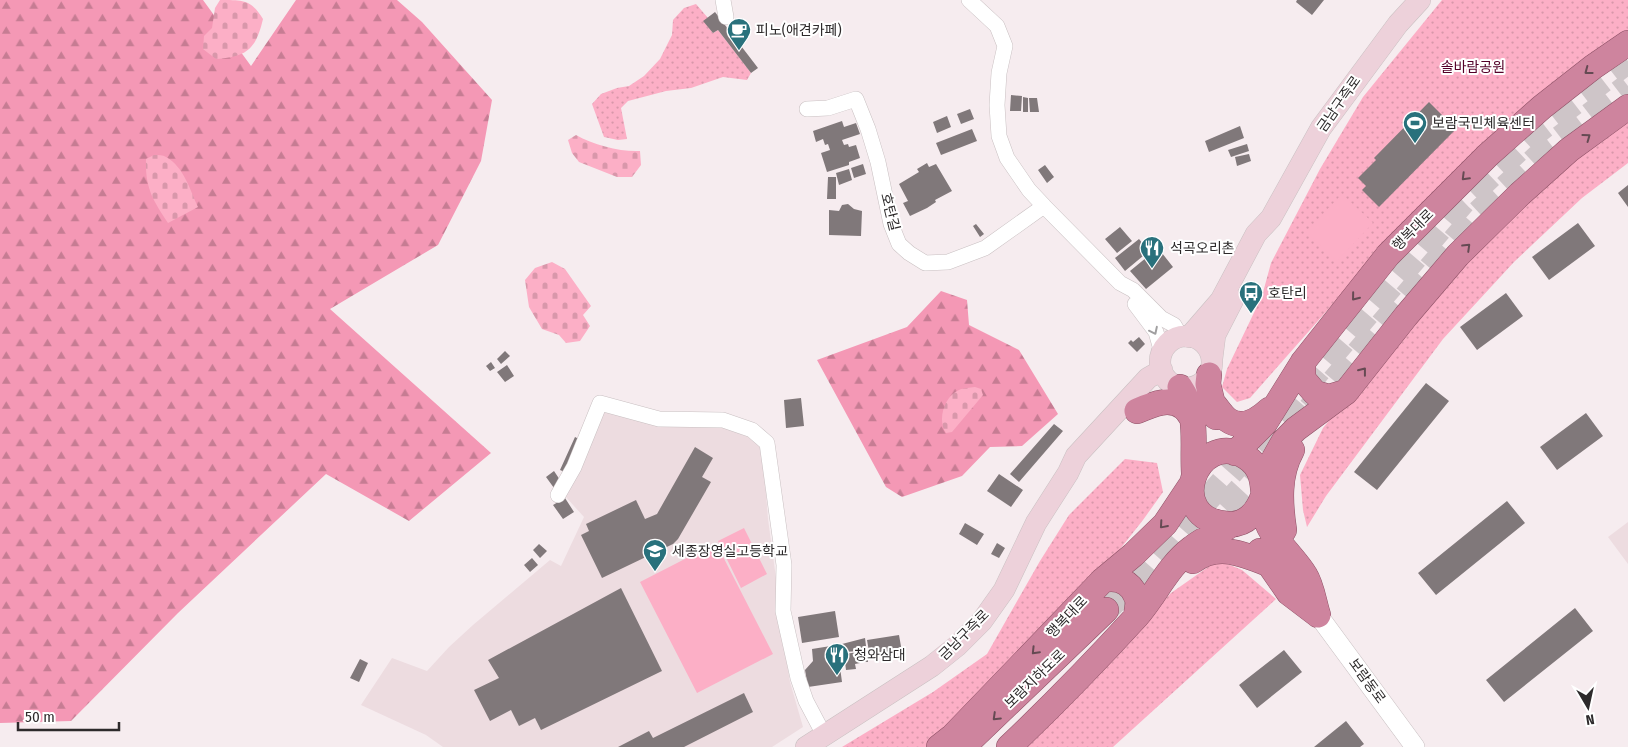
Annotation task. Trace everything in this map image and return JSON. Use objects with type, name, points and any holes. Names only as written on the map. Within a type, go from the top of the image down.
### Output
[{"type":"highway","name":"행복대로","points":[[1235,452],[1265,423],[1302,362],[1388,255],[1488,154],[1542,107],[1593,67],[1628,44]]},
{"type":"highway","points":[[1278,558],[1282,478],[1286,461],[1302,435],[1327,414],[1458,255],[1520,194],[1569,150],[1628,107]]},
{"type":"highway","points":[[1302,362],[1303,379],[1315,393],[1329,396],[1346,392]]},
{"type":"highway","points":[[1210,367],[1208,384],[1214,415],[1225,431],[1235,452]]},
{"type":"highway","points":[[1180,387],[1187,398],[1194,421],[1192,498],[1198,509],[1207,518],[1218,524],[1231,525],[1255,544],[1306,576],[1318,615]]},
{"type":"highway","points":[[1009,747],[1050,707],[1126,615],[1192,547],[1231,525],[1242,522],[1252,516],[1259,506],[1264,490],[1266,473],[1284,441],[1296,429],[1346,392]]},
{"type":"highway","points":[[1212,402],[1229,421],[1245,424],[1259,419],[1280,400]]},
{"type":"highway","points":[[1137,411],[1158,402],[1174,403],[1184,408],[1194,421]]},
{"type":"highway","points":[[1193,479],[1201,463],[1211,456],[1223,452],[1235,452],[1246,456],[1261,473],[1266,521],[1274,535],[1278,558]]},
{"type":"highway","name":"행복대로","points":[[939,747],[952,736],[1103,580],[1133,555],[1165,524],[1193,479]]},
{"type":"highway","points":[[1126,615],[1158,595],[1183,568],[1202,554],[1219,550],[1278,558]]},
{"type":"highway","points":[[1103,580],[1114,578],[1127,583],[1137,597],[1126,615]]},
{"type":"highway","name":"보람지하도로","points":[[963,747],[1126,615]]},
{"type":"highway","name":"보람지하도로","points":[[990,747],[1126,615]]},
{"type":"main road","name":"금남구즉로","points":[[1185,337],[1221,300],[1256,234],[1271,218],[1321,128],[1392,32],[1420,0]]},
{"type":"main road","name":"금남구즉로","points":[[1210,367],[1215,335],[1223,317],[1272,233],[1271,218]]},
{"type":"main road","points":[[1185,337],[1198,339],[1204,344],[1209,351],[1210,367],[1204,382],[1196,386],[1180,387],[1172,384],[1166,378],[1162,362],[1167,346],[1173,340],[1185,337]]},
{"type":"main road","name":"금남구즉로","points":[[806,747],[932,666],[957,646],[982,620],[1004,590],[1036,523],[1068,473],[1076,456],[1162,362]]},
{"type":"main road","name":"금남구즉로","points":[[1068,473],[1081,471],[1118,428],[1149,397],[1166,385],[1180,387]]},
{"type":"street","points":[[723,0],[726,17]]},
{"type":"street","points":[[969,0],[997,26],[1005,46],[999,73],[997,105],[999,136],[1007,158],[1029,190],[1120,283],[1133,290],[1161,318],[1174,325],[1185,337]]},
{"type":"street","name":"호탄길","points":[[807,110],[828,108],[856,99],[878,162],[891,224],[900,244],[925,263],[948,262],[985,248],[1044,206]]},
{"type":"street","points":[[1120,283],[1125,293],[1146,316],[1156,332],[1162,362]]},
{"type":"street","points":[[558,495],[577,460],[600,403],[659,418],[723,420],[752,430],[767,443],[784,565],[783,611],[798,678],[806,700],[824,735]]},
{"type":"street","name":"보람동로","points":[[1318,615],[1415,747]]},
{"type":"shaded area","name":"세종장영실고등학교","points":[[603,408],[712,422],[762,443],[777,601],[790,682],[803,727],[772,747],[443,747],[426,735],[361,705],[392,658],[427,671],[473,625],[550,560],[561,566],[584,517],[564,495]]},
{"type":"shaded area","points":[[1628,522],[1628,564],[1608,537]]},
{"type":"green space","points":[[0,0],[203,0],[251,66],[296,0],[397,0],[422,22],[492,100],[481,161],[438,245],[330,309],[491,453],[409,521],[326,474],[178,613],[71,721],[0,723]]},
{"type":"green space","points":[[220,0],[246,2],[255,8],[263,19],[257,38],[248,50],[235,56],[216,59],[203,49],[204,36],[212,28],[215,8]]},
{"type":"green space","name":"솔바람공원","points":[[1442,0],[1628,0],[1628,32],[1355,279],[1250,398],[1237,402],[1222,387],[1227,369],[1262,296],[1271,263],[1320,169],[1363,97]]},
{"type":"green space","points":[[696,4],[708,18],[704,21],[713,33],[718,30],[751,73],[747,80],[723,77],[691,88],[666,91],[628,101],[621,108],[627,139],[618,140],[604,137],[592,104],[601,94],[629,86],[644,76],[660,59],[672,35],[673,20],[684,8]]},
{"type":"green space","points":[[1628,111],[1628,163],[1582,198],[1514,262],[1443,339],[1326,496],[1307,527],[1303,510],[1300,475],[1323,428],[1356,387],[1477,249]]},
{"type":"green space","points":[[576,135],[607,147],[640,151],[641,165],[632,177],[617,177],[579,162],[572,153],[568,140]]},
{"type":"green space","points":[[154,155],[165,156],[172,161],[186,179],[198,207],[168,223],[154,200],[147,178],[146,159]]},
{"type":"green space","points":[[1342,194],[1373,223],[1337,261],[1306,232]]},
{"type":"green space","points":[[552,262],[565,269],[591,306],[583,315],[590,326],[580,341],[566,343],[559,335],[542,329],[529,307],[525,280],[535,268]]},
{"type":"green space","points":[[941,291],[967,300],[969,325],[1019,350],[1058,414],[1022,446],[990,447],[962,476],[902,497],[886,487],[817,360],[907,327]]},
{"type":"green space","points":[[975,387],[981,389],[983,395],[952,432],[946,433],[943,428],[942,416],[949,398],[959,390]]},
{"type":"green space","points":[[1125,459],[1157,463],[1163,492],[1113,558],[931,747],[842,747],[933,692],[987,654],[1040,561],[1069,515]]},
{"type":"green space","points":[[744,528],[767,574],[741,588],[718,541]]},
{"type":"green space","points":[[716,543],[773,654],[697,693],[640,582]]},
{"type":"green space","points":[[1218,560],[1242,570],[1276,599],[1113,747],[1021,747],[1171,593]]},
{"type":"building","points":[[1297,0],[1324,0],[1312,15],[1296,2]]},
{"type":"building","name":"피노(애견카페)","points":[[715,12],[758,68],[751,73],[718,30],[713,33],[703,21]]},
{"type":"building","points":[[1011,95],[1022,96],[1021,111],[1010,111]]},
{"type":"building","points":[[1023,97],[1028,98],[1028,112],[1023,112]]},
{"type":"building","points":[[1029,98],[1037,98],[1039,112],[1030,112]]},
{"type":"building","name":"보람국민체육센터","points":[[1429,102],[1456,129],[1379,207],[1362,190],[1366,186],[1358,178],[1376,160],[1374,158]]},
{"type":"building","points":[[970,109],[974,119],[961,124],[957,114]]},
{"type":"building","points":[[947,116],[951,127],[937,133],[933,122]]},
{"type":"building","points":[[842,121],[844,127],[856,123],[860,134],[842,140],[844,145],[848,144],[849,147],[856,145],[860,158],[849,162],[849,165],[827,172],[821,153],[830,150],[828,144],[825,145],[823,139],[816,142],[813,131]]},
{"type":"building","points":[[1240,126],[1244,138],[1209,152],[1205,141]]},
{"type":"building","points":[[972,129],[977,141],[941,155],[936,143]]},
{"type":"building","points":[[1247,144],[1249,151],[1231,157],[1228,150]]},
{"type":"building","points":[[1249,154],[1251,161],[1237,166],[1235,157]]},
{"type":"building","points":[[927,163],[929,167],[936,164],[952,191],[935,200],[936,202],[927,208],[910,216],[903,203],[908,201],[899,184],[919,172],[917,169]]},
{"type":"building","points":[[863,164],[866,174],[854,178],[851,168]]},
{"type":"building","points":[[1045,165],[1054,177],[1047,183],[1038,170]]},
{"type":"building","points":[[849,169],[852,180],[839,185],[836,173]]},
{"type":"building","points":[[828,177],[836,177],[836,199],[827,199]]},
{"type":"building","points":[[1628,185],[1628,207],[1618,193]]},
{"type":"building","points":[[848,204],[854,209],[862,211],[861,236],[829,235],[829,210],[839,211],[842,205]]},
{"type":"building","points":[[1578,223],[1595,246],[1549,280],[1532,257]]},
{"type":"building","points":[[976,224],[984,234],[980,237],[973,226]]},
{"type":"building","points":[[1120,227],[1132,241],[1117,253],[1105,239]]},
{"type":"building","points":[[1139,239],[1149,251],[1125,271],[1115,258]]},
{"type":"building","name":"석곡오리촌","points":[[1158,248],[1173,267],[1146,289],[1130,271]]},
{"type":"building","points":[[1506,293],[1523,316],[1477,350],[1460,327]]},
{"type":"building","points":[[1139,337],[1145,344],[1137,352],[1128,343],[1131,340],[1133,342]]},
{"type":"building","points":[[505,351],[510,356],[501,364],[497,359]]},
{"type":"building","points":[[491,362],[495,368],[490,371],[486,366]]},
{"type":"building","points":[[507,365],[514,376],[505,382],[497,372]]},
{"type":"building","points":[[1426,383],[1449,401],[1377,490],[1354,472]]},
{"type":"building","points":[[801,398],[804,426],[786,428],[784,400]]},
{"type":"building","points":[[1586,413],[1603,436],[1557,470],[1540,447]]},
{"type":"building","points":[[1054,424],[1063,431],[1019,482],[1010,474]]},
{"type":"building","points":[[575,437],[581,440],[567,473],[560,470]]},
{"type":"building","points":[[695,447],[713,458],[702,477],[711,482],[678,539],[673,544],[602,578],[581,535],[589,531],[586,524],[636,500],[645,519],[657,514]]},
{"type":"building","points":[[554,471],[562,483],[554,488],[546,477]]},
{"type":"building","points":[[999,474],[1023,490],[1011,507],[987,491]]},
{"type":"building","points":[[565,498],[574,512],[563,519],[553,505]]},
{"type":"building","points":[[1507,501],[1525,523],[1436,595],[1418,573]]},
{"type":"building","points":[[965,523],[984,534],[977,545],[959,534]]},
{"type":"building","points":[[997,543],[1005,548],[999,558],[991,554]]},
{"type":"building","points":[[539,544],[547,551],[540,558],[533,550]]},
{"type":"building","points":[[532,558],[538,565],[530,572],[524,565]]},
{"type":"building","points":[[621,588],[662,671],[541,730],[535,718],[519,726],[511,710],[490,721],[474,690],[499,678],[488,660]]},
{"type":"building","points":[[1575,608],[1593,631],[1504,702],[1486,680]]},
{"type":"building","points":[[835,611],[839,637],[802,643],[798,617]]},
{"type":"building","points":[[899,635],[902,652],[870,657],[867,640]]},
{"type":"building","points":[[865,638],[868,662],[862,662],[860,651],[843,652],[842,644]]},
{"type":"building","points":[[837,645],[842,682],[808,687],[805,670],[813,661],[812,649]]},
{"type":"building","points":[[1284,650],[1302,672],[1257,708],[1239,685]]},
{"type":"building","points":[[859,652],[860,663],[855,664],[856,669],[846,670],[844,654]]},
{"type":"building","points":[[360,659],[368,663],[359,682],[350,678]]},
{"type":"building","points":[[744,693],[753,712],[684,747],[618,747],[649,731],[653,738]]},
{"type":"building","points":[[1346,721],[1364,744],[1360,747],[1314,747]]},
{"type":"tunnel","points":[[1106,610],[1141,575],[1241,461],[1463,202],[1539,130],[1628,61]]},
{"type":"tunnel","points":[[1310,409],[1476,215],[1551,145],[1628,86]]},
{"type":"tunnel","points":[[1199,535],[1272,455]]},
{"type":"place","name":"피노(애견카페)","points":[[739,51]]},
{"type":"place","name":"보람국민체육센터","points":[[1415,144]]},
{"type":"place","name":"석곡오리촌","points":[[1152,269]]},
{"type":"place","name":"호탄리","points":[[1251,314]]},
{"type":"place","name":"세종장영실고등학교","points":[[655,572]]},
{"type":"place","name":"청와삼대","points":[[837,676]]}]
